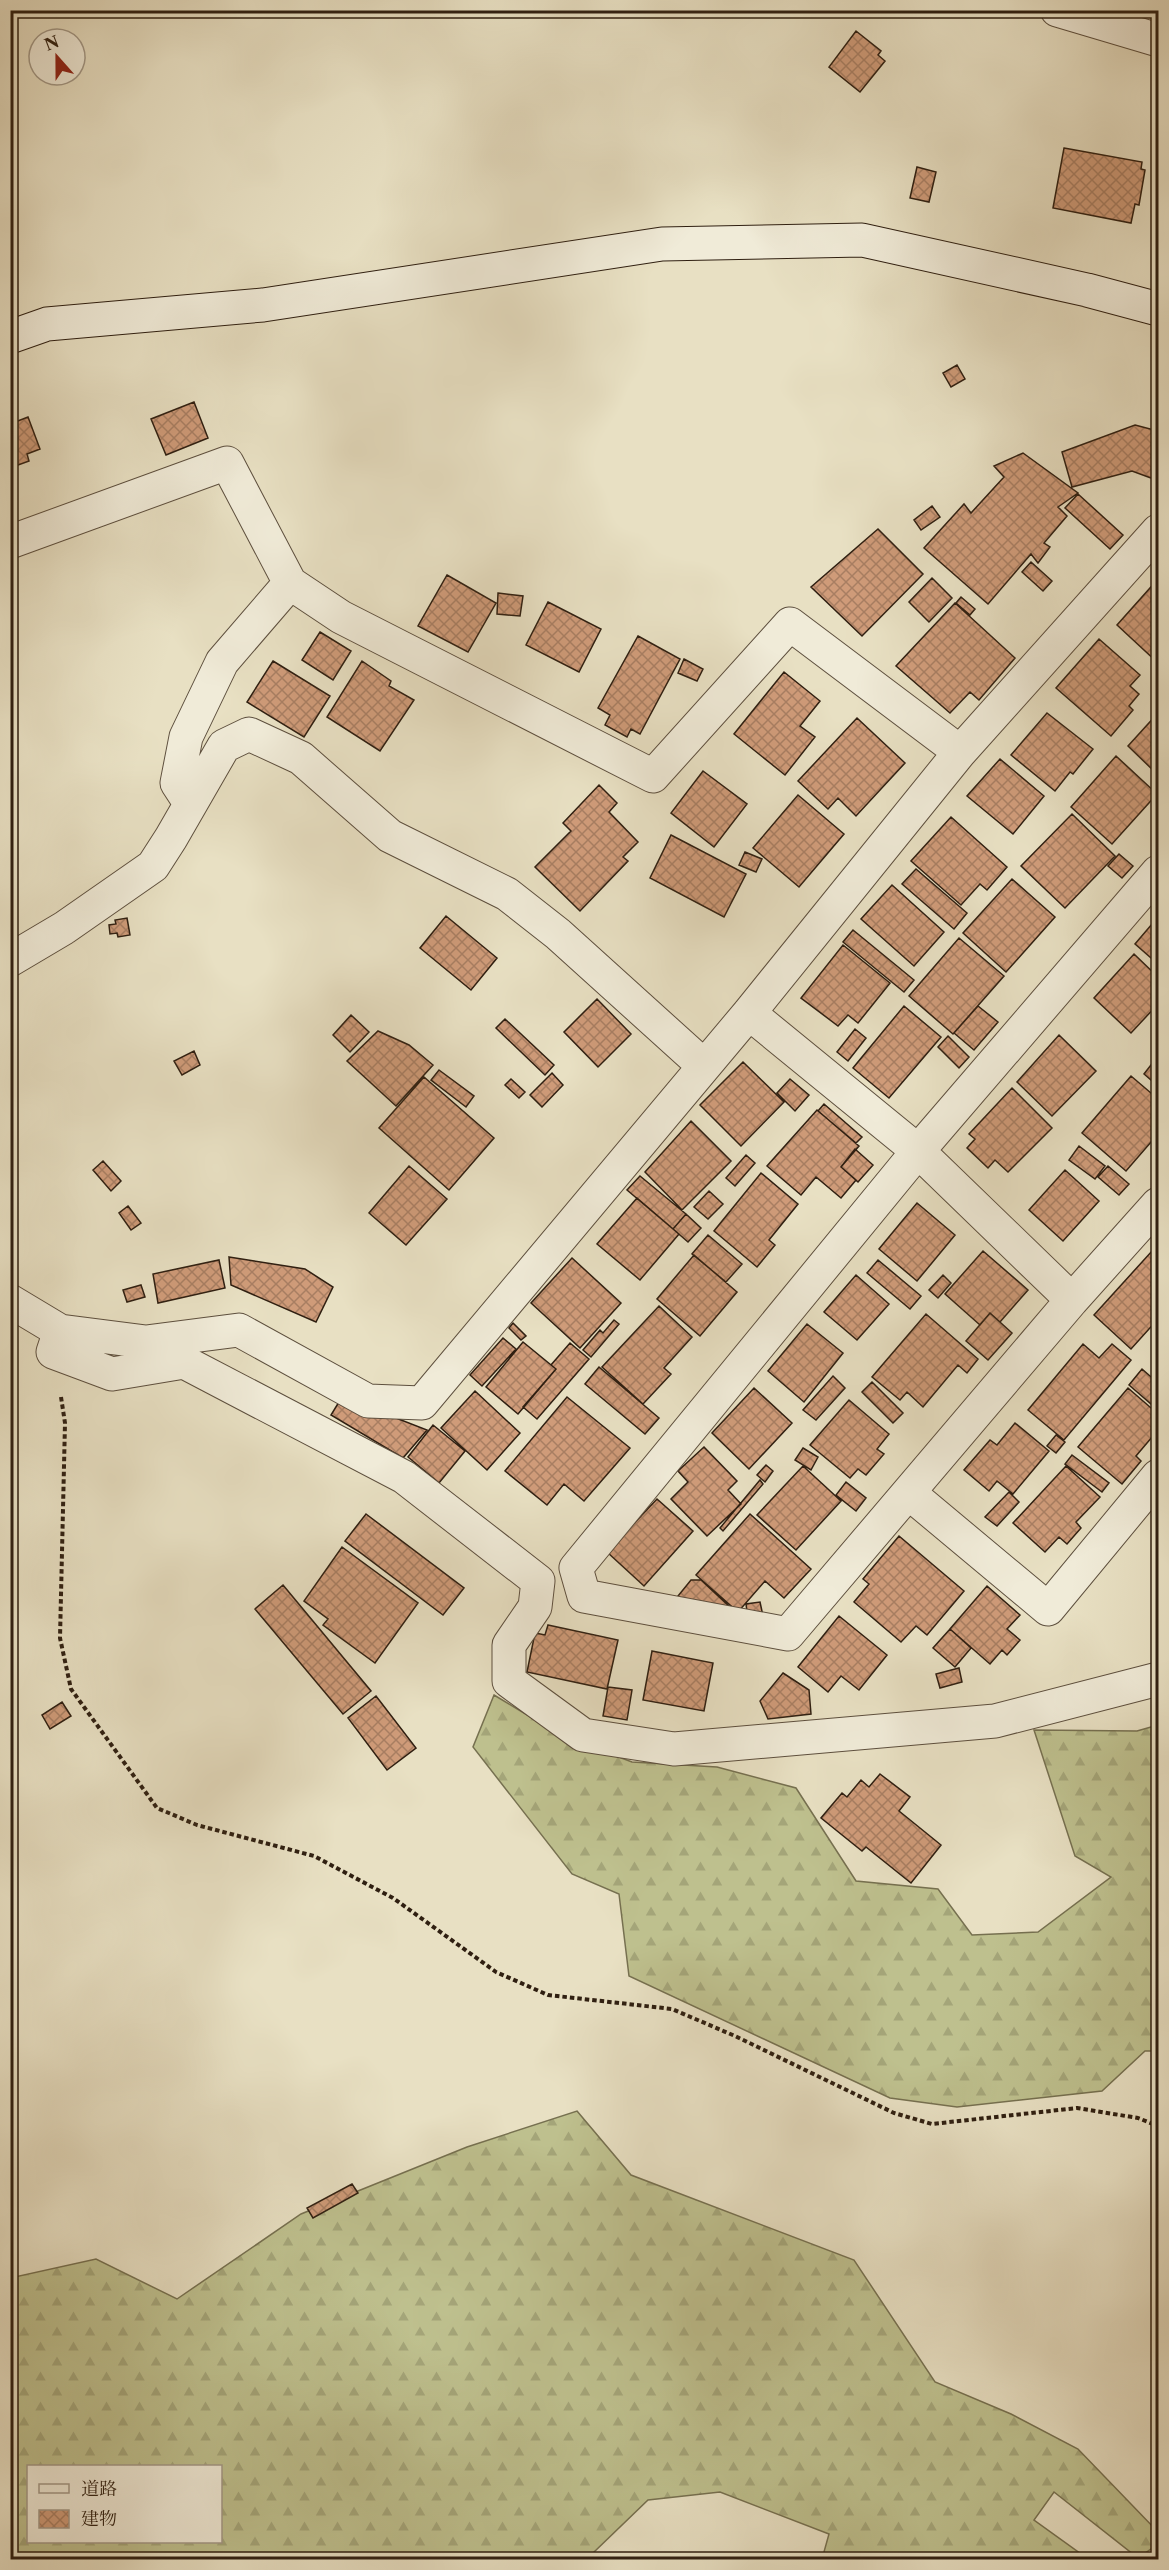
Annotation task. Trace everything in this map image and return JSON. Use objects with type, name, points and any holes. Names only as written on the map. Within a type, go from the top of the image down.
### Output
[{"type":"street","points":[[1057,10],[1158,40]]},
{"type":"street","points":[[10,337],[47,324],[263,305],[662,244],[862,240],[1158,309]]},
{"type":"street","points":[[10,542],[227,463],[290,583],[341,617],[652,776],[790,624],[960,752]]},
{"type":"street","points":[[56,1342],[146,1341],[239,1330],[368,1401],[422,1403],[749,1013],[960,752],[1158,531]]},
{"type":"street","points":[[190,803],[177,783],[186,737],[222,662],[290,583]]},
{"type":"street","points":[[10,960],[64,928],[153,866],[224,746],[249,734],[301,758],[390,836],[507,894],[558,934],[704,1066]]},
{"type":"street","points":[[538,1581],[576,1568],[918,1151],[1158,872]]},
{"type":"street","points":[[749,1013],[918,1151],[1072,1300]]},
{"type":"street","points":[[576,1568],[584,1596],[788,1634],[1072,1300],[1158,1204]]},
{"type":"street","points":[[10,1301],[56,1342],[112,1374],[184,1362],[404,1477],[538,1581]]},
{"type":"street","points":[[909,1493],[1048,1610],[1158,1476]]},
{"type":"street","points":[[538,1581],[535,1607],[509,1645],[509,1681],[583,1735],[627,1744],[674,1749],[995,1721],[1158,1678]]},
{"type":"path","points":[[56,1342],[65,1423],[60,1638],[71,1689],[157,1808],[197,1825],[314,1856],[393,1898],[496,1972],[548,1995],[672,2009],[735,2036],[894,2113],[932,2124],[1077,2108],[1138,2118],[1158,2126]]},
{"type":"green space","points":[[494,1695],[560,1735],[632,1762],[717,1767],[796,1788],[856,1881],[938,1889],[972,1935],[1038,1932],[1111,1877],[1075,1856],[1034,1730],[1137,1731],[1158,1725],[1158,2051],[1145,2051],[1102,2091],[957,2107],[890,2098],[629,1976],[619,1894],[572,1874],[473,1747]]},
{"type":"green space","points":[[577,2111],[631,2175],[854,2260],[935,2382],[1011,2414],[1078,2449],[1158,2532],[1158,2544],[1138,2558],[1054,2492],[1034,2520],[1088,2559],[1046,2559],[1043,2557],[1040,2560],[822,2559],[829,2534],[720,2492],[648,2500],[593,2553],[599,2559],[11,2559],[10,2278],[96,2259],[177,2299],[301,2214],[467,2147]]},
{"type":"building","points":[[856,31],[881,51],[878,55],[885,61],[860,92],[829,67]]},
{"type":"building","points":[[1064,148],[1142,162],[1141,169],[1145,170],[1139,205],[1135,204],[1131,223],[1053,208]]},
{"type":"building","points":[[917,167],[936,172],[929,202],[910,198]]},
{"type":"building","points":[[957,365],[965,379],[951,387],[943,373]]},
{"type":"building","points":[[194,402],[208,438],[166,455],[151,419]]},
{"type":"building","points":[[28,417],[40,449],[27,454],[29,461],[10,468],[10,424]]},
{"type":"building","points":[[1135,425],[1158,431],[1158,470],[1155,469],[1151,478],[1132,471],[1072,487],[1062,452]]},
{"type":"building","points":[[1023,453],[1078,493],[1058,507],[1067,516],[1044,543],[1050,547],[1038,563],[1031,554],[988,604],[924,548],[964,504],[971,513],[1004,477],[994,466]]},
{"type":"building","points":[[1078,494],[1123,535],[1110,549],[1065,508]]},
{"type":"building","points":[[932,506],[940,517],[921,530],[914,520]]},
{"type":"building","points":[[878,529],[923,574],[862,636],[811,587]]},
{"type":"building","points":[[1031,562],[1052,581],[1043,591],[1022,572]]},
{"type":"building","points":[[447,575],[496,603],[468,652],[418,626]]},
{"type":"building","points":[[932,578],[952,598],[929,622],[909,602]]},
{"type":"building","points":[[1158,579],[1158,663],[1117,625]]},
{"type":"building","points":[[498,593],[523,596],[520,616],[497,614]]},
{"type":"building","points":[[961,597],[975,609],[970,615],[956,603]]},
{"type":"building","points":[[548,602],[601,629],[579,672],[526,645]]},
{"type":"building","points":[[955,603],[1015,658],[979,700],[970,692],[950,713],[896,666]]},
{"type":"building","points":[[320,632],[351,651],[333,680],[302,660]]},
{"type":"building","points":[[638,636],[680,659],[640,734],[631,729],[627,737],[605,725],[610,715],[598,708]]},
{"type":"building","points":[[1099,639],[1140,675],[1130,686],[1139,694],[1129,706],[1133,710],[1111,736],[1056,688]]},
{"type":"building","points":[[684,659],[703,669],[697,681],[678,673]]},
{"type":"building","points":[[273,661],[330,696],[304,737],[247,702]]},
{"type":"building","points":[[362,661],[391,681],[389,686],[414,700],[380,751],[327,717]]},
{"type":"building","points":[[784,672],[820,701],[800,726],[815,737],[785,775],[734,734]]},
{"type":"building","points":[[1047,713],[1093,749],[1073,774],[1070,772],[1055,791],[1011,755]]},
{"type":"building","points":[[1158,713],[1158,775],[1128,746]]},
{"type":"building","points":[[857,718],[905,763],[856,816],[838,798],[828,809],[798,781]]},
{"type":"building","points":[[1116,756],[1157,794],[1112,844],[1071,807]]},
{"type":"building","points":[[1000,759],[1044,796],[1013,834],[967,796]]},
{"type":"building","points":[[703,771],[747,804],[714,847],[671,813]]},
{"type":"building","points":[[599,785],[617,803],[609,812],[638,842],[623,857],[628,861],[580,911],[535,867],[571,831],[563,823]]},
{"type":"building","points":[[798,795],[844,834],[799,887],[753,848]]},
{"type":"building","points":[[1072,814],[1115,856],[1065,908],[1021,866]]},
{"type":"building","points":[[951,817],[1007,867],[987,890],[980,884],[961,905],[911,861]]},
{"type":"building","points":[[671,835],[746,874],[724,917],[650,878]]},
{"type":"building","points":[[745,852],[762,859],[756,872],[739,865]]},
{"type":"building","points":[[1119,854],[1133,866],[1122,878],[1108,866]]},
{"type":"building","points":[[916,869],[967,913],[954,929],[902,884]]},
{"type":"building","points":[[1012,879],[1055,917],[1006,972],[963,933]]},
{"type":"building","points":[[892,885],[944,932],[914,966],[861,919]]},
{"type":"building","points":[[446,916],[497,958],[471,990],[420,948]]},
{"type":"building","points":[[1158,917],[1158,964],[1135,944]]},
{"type":"building","points":[[127,918],[130,935],[118,937],[117,933],[110,934],[109,925],[116,924],[115,920]]},
{"type":"building","points":[[853,930],[914,980],[904,992],[843,942]]},
{"type":"building","points":[[959,938],[1004,976],[953,1034],[909,996]]},
{"type":"building","points":[[843,945],[890,983],[858,1023],[848,1015],[838,1026],[801,998]]},
{"type":"building","points":[[1134,954],[1158,977],[1158,1004],[1131,1033],[1094,998]]},
{"type":"building","points":[[597,999],[631,1034],[598,1067],[564,1032]]},
{"type":"building","points":[[904,1006],[941,1037],[889,1098],[853,1068]]},
{"type":"building","points":[[978,1006],[998,1022],[974,1050],[954,1033]]},
{"type":"building","points":[[351,1015],[369,1032],[350,1052],[333,1035]]},
{"type":"building","points":[[505,1019],[554,1065],[545,1075],[496,1028]]},
{"type":"building","points":[[855,1029],[866,1038],[848,1061],[837,1052]]},
{"type":"building","points":[[378,1031],[409,1045],[433,1065],[396,1106],[347,1061]]},
{"type":"building","points":[[1059,1035],[1096,1071],[1052,1116],[1017,1082]]},
{"type":"building","points":[[948,1036],[969,1057],[959,1068],[938,1047]]},
{"type":"building","points":[[194,1051],[200,1065],[182,1075],[174,1061]]},
{"type":"building","points":[[1158,1056],[1158,1086],[1144,1074]]},
{"type":"building","points":[[743,1062],[784,1102],[741,1146],[700,1105]]},
{"type":"building","points":[[439,1070],[474,1096],[466,1107],[431,1080]]},
{"type":"building","points":[[552,1073],[563,1085],[542,1107],[530,1095]]},
{"type":"building","points":[[1131,1076],[1158,1099],[1158,1114],[1153,1121],[1158,1126],[1158,1134],[1126,1171],[1082,1133]]},
{"type":"building","points":[[424,1077],[494,1138],[449,1190],[379,1128]]},
{"type":"building","points":[[511,1079],[525,1092],[519,1098],[505,1085]]},
{"type":"building","points":[[790,1079],[809,1095],[795,1111],[777,1093]]},
{"type":"building","points":[[1012,1088],[1052,1128],[1008,1172],[995,1160],[988,1168],[967,1148],[975,1139],[969,1134]]},
{"type":"building","points":[[824,1104],[862,1137],[856,1143],[818,1111]]},
{"type":"building","points":[[817,1110],[859,1146],[841,1167],[856,1180],[841,1198],[816,1177],[801,1195],[767,1166]]},
{"type":"building","points":[[691,1121],[731,1161],[682,1210],[645,1172]]},
{"type":"building","points":[[1079,1146],[1105,1166],[1095,1179],[1069,1160]]},
{"type":"building","points":[[855,1149],[873,1165],[858,1182],[841,1167]]},
{"type":"building","points":[[746,1155],[755,1163],[735,1186],[726,1178]]},
{"type":"building","points":[[103,1161],[121,1181],[111,1191],[93,1170]]},
{"type":"building","points":[[409,1166],[447,1199],[406,1245],[369,1213]]},
{"type":"building","points":[[1108,1166],[1129,1184],[1119,1195],[1098,1177]]},
{"type":"building","points":[[1065,1170],[1099,1201],[1063,1241],[1029,1210]]},
{"type":"building","points":[[761,1173],[798,1204],[769,1240],[775,1245],[757,1267],[714,1231]]},
{"type":"building","points":[[640,1176],[686,1214],[673,1229],[627,1190]]},
{"type":"building","points":[[709,1191],[723,1204],[708,1219],[694,1207]]},
{"type":"building","points":[[637,1198],[679,1234],[640,1280],[597,1244]]},
{"type":"building","points":[[917,1203],[955,1235],[917,1281],[879,1249]]},
{"type":"building","points":[[128,1206],[141,1223],[131,1230],[119,1213]]},
{"type":"building","points":[[686,1214],[701,1228],[688,1242],[673,1229]]},
{"type":"building","points":[[708,1235],[742,1264],[726,1282],[692,1254]]},
{"type":"building","points":[[983,1251],[1028,1290],[1000,1322],[990,1313],[980,1325],[945,1294]]},
{"type":"building","points":[[1152,1251],[1158,1257],[1158,1319],[1131,1349],[1094,1315]]},
{"type":"building","points":[[694,1255],[737,1292],[700,1336],[657,1299]]},
{"type":"building","points":[[229,1257],[305,1269],[333,1287],[316,1322],[231,1285]]},
{"type":"building","points":[[572,1258],[621,1303],[580,1348],[531,1303]]},
{"type":"building","points":[[219,1260],[225,1288],[158,1303],[153,1274]]},
{"type":"building","points":[[878,1260],[921,1296],[910,1309],[867,1273]]},
{"type":"building","points":[[856,1275],[889,1304],[857,1340],[824,1312]]},
{"type":"building","points":[[943,1275],[951,1283],[938,1298],[929,1290]]},
{"type":"building","points":[[141,1285],[145,1297],[127,1302],[123,1290]]},
{"type":"building","points":[[659,1306],[692,1337],[664,1368],[671,1374],[643,1404],[602,1367]]},
{"type":"building","points":[[990,1313],[1012,1333],[988,1360],[966,1341]]},
{"type":"building","points":[[926,1314],[978,1359],[967,1373],[958,1365],[923,1407],[907,1392],[900,1400],[872,1377]]},
{"type":"building","points":[[614,1320],[619,1324],[591,1357],[583,1350],[600,1330],[603,1333]]},
{"type":"building","points":[[513,1323],[526,1336],[521,1340],[509,1328]]},
{"type":"building","points":[[807,1324],[843,1353],[804,1402],[768,1371]]},
{"type":"building","points":[[503,1338],[516,1349],[482,1386],[470,1375]]},
{"type":"building","points":[[523,1342],[556,1369],[518,1414],[486,1387]]},
{"type":"building","points":[[570,1343],[589,1359],[537,1419],[523,1407],[556,1369],[551,1365]]},
{"type":"building","points":[[1083,1344],[1099,1358],[1112,1344],[1131,1360],[1064,1440],[1028,1410]]},
{"type":"building","points":[[599,1367],[659,1418],[645,1434],[585,1384]]},
{"type":"building","points":[[1142,1369],[1158,1383],[1158,1410],[1129,1385]]},
{"type":"building","points":[[833,1376],[845,1388],[816,1420],[803,1410]]},
{"type":"building","points":[[872,1382],[903,1413],[893,1423],[862,1392]]},
{"type":"building","points":[[754,1388],[792,1423],[749,1469],[712,1433]]},
{"type":"building","points":[[1128,1388],[1158,1414],[1158,1430],[1136,1456],[1141,1461],[1122,1484],[1078,1447]]},
{"type":"building","points":[[475,1391],[520,1433],[487,1470],[441,1428]]},
{"type":"building","points":[[342,1397],[427,1430],[403,1458],[331,1415]]},
{"type":"building","points":[[567,1397],[630,1448],[584,1501],[564,1484],[547,1505],[505,1471]]},
{"type":"building","points":[[849,1400],[889,1434],[877,1449],[884,1454],[866,1475],[858,1469],[850,1478],[810,1445]]},
{"type":"building","points":[[1015,1423],[1049,1451],[1013,1494],[997,1481],[989,1491],[964,1470],[990,1440],[997,1445]]},
{"type":"building","points":[[433,1425],[465,1451],[439,1483],[408,1457]]},
{"type":"building","points":[[1056,1435],[1065,1442],[1056,1453],[1047,1446]]},
{"type":"building","points":[[704,1447],[737,1481],[728,1490],[741,1504],[707,1536],[671,1499],[688,1482],[678,1471]]},
{"type":"building","points":[[803,1448],[818,1457],[811,1470],[795,1460]]},
{"type":"building","points":[[1072,1455],[1109,1483],[1102,1492],[1065,1464]]},
{"type":"building","points":[[766,1465],[773,1471],[765,1482],[757,1475]]},
{"type":"building","points":[[803,1466],[841,1501],[796,1550],[757,1515]]},
{"type":"building","points":[[1066,1466],[1100,1497],[1076,1522],[1081,1528],[1067,1544],[1059,1537],[1045,1552],[1013,1523]]},
{"type":"building","points":[[760,1480],[763,1484],[723,1531],[720,1528]]},
{"type":"building","points":[[846,1482],[866,1498],[856,1511],[836,1495]]},
{"type":"building","points":[[1009,1492],[1019,1502],[997,1526],[985,1517]]},
{"type":"building","points":[[657,1499],[693,1531],[644,1586],[607,1552]]},
{"type":"building","points":[[366,1514],[464,1588],[443,1615],[345,1541]]},
{"type":"building","points":[[750,1514],[811,1569],[784,1598],[765,1581],[738,1612],[696,1575]]},
{"type":"building","points":[[899,1536],[964,1591],[927,1635],[916,1626],[901,1642],[854,1602],[869,1584],[863,1579]]},
{"type":"building","points":[[342,1547],[418,1603],[375,1663],[323,1625],[328,1619],[304,1601]]},
{"type":"building","points":[[691,1580],[701,1580],[733,1610],[674,1601]]},
{"type":"building","points":[[283,1585],[371,1691],[343,1714],[255,1609]]},
{"type":"building","points":[[987,1586],[1020,1615],[1007,1629],[1020,1640],[1007,1655],[1002,1650],[990,1664],[950,1629]]},
{"type":"building","points":[[760,1602],[763,1616],[748,1619],[746,1604]]},
{"type":"building","points":[[839,1616],[887,1655],[859,1690],[841,1676],[828,1692],[798,1667]]},
{"type":"building","points":[[548,1625],[618,1640],[607,1689],[527,1672],[535,1633],[545,1635]]},
{"type":"building","points":[[950,1629],[971,1648],[955,1667],[933,1648]]},
{"type":"building","points":[[652,1651],[713,1663],[704,1711],[643,1700]]},
{"type":"building","points":[[959,1668],[962,1682],[940,1688],[936,1674]]},
{"type":"building","points":[[783,1673],[809,1690],[811,1714],[768,1719],[760,1701]]},
{"type":"building","points":[[608,1687],[632,1690],[627,1720],[603,1716]]},
{"type":"building","points":[[376,1696],[416,1748],[387,1770],[348,1718]]},
{"type":"building","points":[[62,1702],[71,1716],[50,1729],[42,1715]]},
{"type":"building","points":[[880,1774],[910,1797],[899,1811],[941,1845],[911,1883],[866,1847],[862,1851],[821,1818],[842,1793],[847,1797],[861,1780],[869,1787]]},
{"type":"building","points":[[352,2184],[358,2193],[313,2218],[307,2208]]}]
